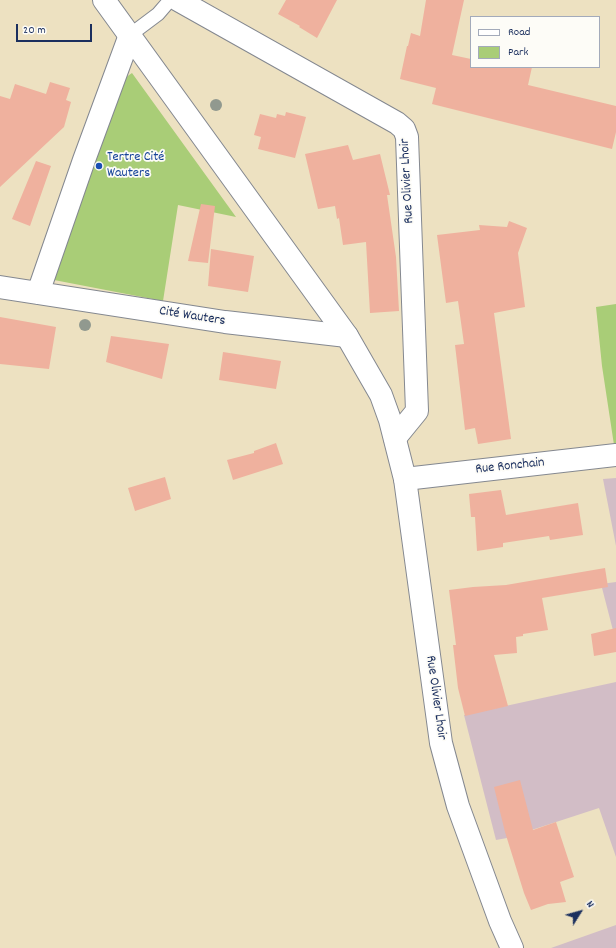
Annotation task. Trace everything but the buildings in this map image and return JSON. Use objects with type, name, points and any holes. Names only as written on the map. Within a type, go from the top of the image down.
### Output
[{"type":"street","name":"Rue Olivier Lhoir","points":[[104,0],[347,336],[380,395],[390,420],[405,479],[441,744],[458,806],[500,921],[512,948]]},
{"type":"street","name":"Rue Olivier Lhoir","points":[[178,0],[397,123],[404,129],[407,137],[417,411],[394,438]]},
{"type":"street","points":[[38,293],[84,160],[130,35]]},
{"type":"street","name":"Cité Wauters","points":[[0,287],[225,322],[347,336]]},
{"type":"street","name":"Rue Ronchain","points":[[405,479],[616,455]]},
{"type":"lane","points":[[130,35],[158,14],[170,0]]},
{"type":"shaded area","points":[[616,478],[616,546],[603,479]]},
{"type":"shaded area","points":[[616,582],[616,642],[601,584]]},
{"type":"shaded area","points":[[616,682],[616,857],[599,808],[507,838],[496,840],[464,715]]},
{"type":"shaded area","points":[[616,925],[616,948],[551,948]]},
{"type":"green space","points":[[132,73],[236,217],[178,205],[163,301],[54,280],[122,80]]},
{"type":"green space","points":[[616,304],[616,445],[614,445],[602,366],[596,307]]},
{"type":"place","name":"Tertre Cité Wauters","points":[[99,166]]}]
